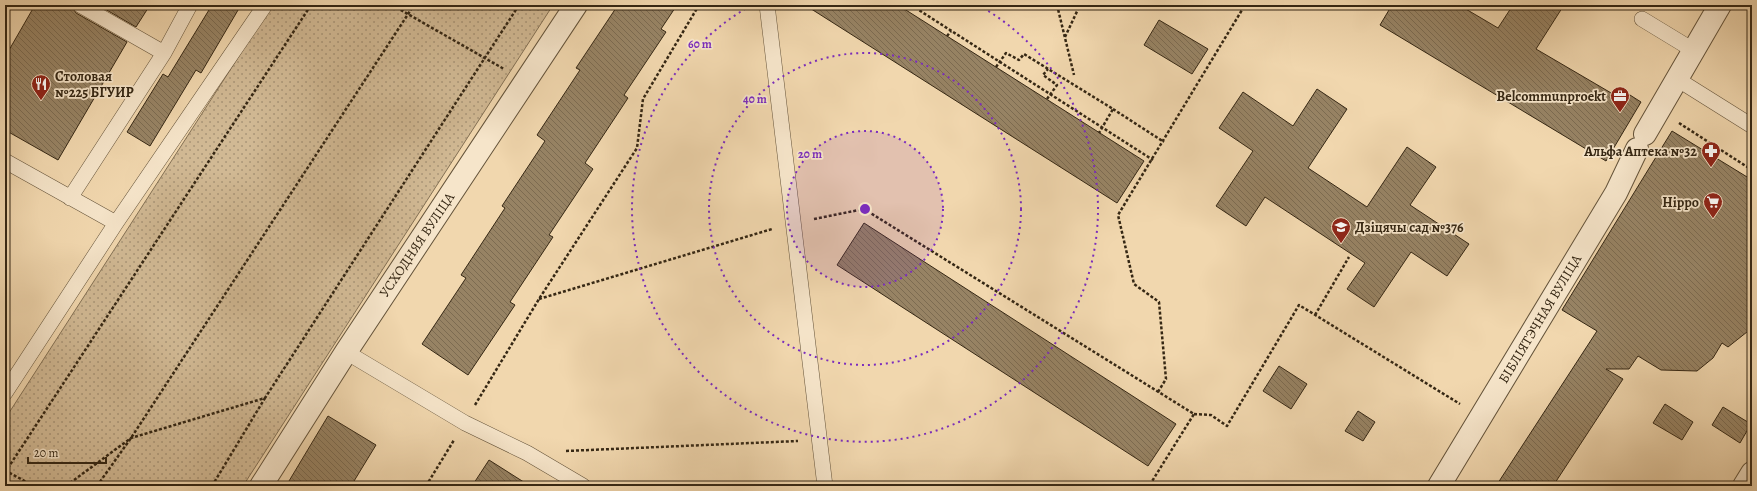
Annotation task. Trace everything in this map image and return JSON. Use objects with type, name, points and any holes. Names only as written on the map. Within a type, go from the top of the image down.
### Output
[{"type":"street","name":"УСХОДНЯЯ ВУЛІЦА","points":[[261,486],[346,352],[576,5]]},
{"type":"street","name":"БІБЛІЯТЭЧНАЯ ВУЛІЦА","points":[[1439,486],[1616,193],[1641,141],[1720,5]]},
{"type":"street","points":[[1744,486],[1752,474]]},
{"type":"lane","points":[[80,5],[164,53]]},
{"type":"lane","points":[[70,198],[164,53],[190,5]]},
{"type":"lane","points":[[5,393],[116,223],[265,5]]},
{"type":"lane","points":[[767,5],[825,486]]},
{"type":"lane","points":[[1642,19],[1693,50]]},
{"type":"lane","points":[[1677,79],[1752,126]]},
{"type":"lane","points":[[5,161],[116,223]]},
{"type":"lane","points":[[346,352],[465,423],[527,453],[583,486]]},
{"type":"path","points":[[34,486],[5,472],[311,5]]},
{"type":"path","points":[[392,5],[525,81]]},
{"type":"path","points":[[97,486],[131,438],[414,5]]},
{"type":"path","points":[[212,486],[265,398],[519,5]]},
{"type":"path","points":[[426,486],[539,299],[637,148],[642,99],[699,5]]},
{"type":"path","points":[[912,5],[1153,160]]},
{"type":"path","points":[[1057,5],[1074,75]]},
{"type":"path","points":[[1065,38],[1080,5]]},
{"type":"path","points":[[1158,392],[1166,379],[1159,302],[1134,284],[1118,215],[1164,142],[1245,5]]},
{"type":"path","points":[[1742,5],[1752,11]]},
{"type":"path","points":[[947,36],[951,31]]},
{"type":"path","points":[[996,67],[1006,53],[1019,60],[1024,54],[1113,108],[1164,142]]},
{"type":"path","points":[[1047,99],[1057,85],[1043,75],[1048,69]]},
{"type":"path","points":[[1099,133],[1113,108]]},
{"type":"path","points":[[1676,120],[1752,170]]},
{"type":"path","points":[[539,299],[793,223],[864,209],[1194,414],[1210,416],[1227,426],[1300,305],[1481,417]]},
{"type":"path","points":[[1315,315],[1348,258]]},
{"type":"path","points":[[66,486],[131,438],[265,398]]},
{"type":"path","points":[[1149,486],[1194,414]]},
{"type":"path","points":[[527,453],[819,440]]},
{"type":"shaded area","points":[[272,5],[553,5],[243,486],[5,486],[5,419]]},
{"type":"building","points":[[35,5],[71,5],[76,13],[127,42],[58,160],[5,130],[5,57]]},
{"type":"building","points":[[98,5],[150,5],[136,27]]},
{"type":"building","points":[[212,5],[241,5],[201,73],[196,70],[150,146],[127,132],[163,74],[168,77]]},
{"type":"building","points":[[618,5],[677,5],[661,29],[666,32],[624,95],[628,98],[585,163],[593,169],[549,235],[553,237],[510,302],[515,305],[468,375],[422,344],[466,278],[461,275],[505,208],[502,206],[545,141],[537,135],[580,70],[576,68]]},
{"type":"building","points":[[805,5],[898,5],[1144,161],[1117,203]]},
{"type":"building","points":[[1392,5],[1459,5],[1498,28],[1513,5],[1564,5],[1536,49],[1618,97],[1622,90],[1641,102],[1606,161],[1380,25]]},
{"type":"building","points":[[1159,20],[1208,49],[1192,74],[1144,45]]},
{"type":"building","points":[[1317,89],[1347,109],[1308,168],[1367,207],[1407,147],[1436,167],[1410,205],[1469,244],[1447,276],[1411,252],[1374,307],[1347,289],[1365,263],[1265,197],[1246,226],[1216,206],[1253,151],[1219,128],[1243,92],[1293,126]]},
{"type":"building","points":[[1672,131],[1752,180],[1752,328],[1728,347],[1722,343],[1713,358],[1697,371],[1661,370],[1638,356],[1629,369],[1606,369],[1623,379],[1553,486],[1496,486],[1597,331],[1562,310]]},
{"type":"building","points":[[864,223],[1176,424],[1148,466],[837,265]]},
{"type":"building","points":[[1279,366],[1307,384],[1291,409],[1263,391]]},
{"type":"building","points":[[1665,404],[1693,422],[1682,440],[1653,423]]},
{"type":"building","points":[[1723,407],[1751,424],[1740,443],[1712,425]]},
{"type":"building","points":[[1358,411],[1375,422],[1363,441],[1345,431]]},
{"type":"building","points":[[328,416],[376,445],[351,486],[286,486]]},
{"type":"building","points":[[489,460],[530,486],[472,486]]},
{"type":"place","name":"Столовая №225 БГУИР","points":[[41,101]]},
{"type":"place","name":"Belcommunproekt","points":[[1620,113]]},
{"type":"place","name":"Альфа Аптека №32","points":[[1711,168]]},
{"type":"place","name":"Hippo","points":[[1713,219]]},
{"type":"place","name":"Дзіцячы сад №376","points":[[1341,244]]}]
